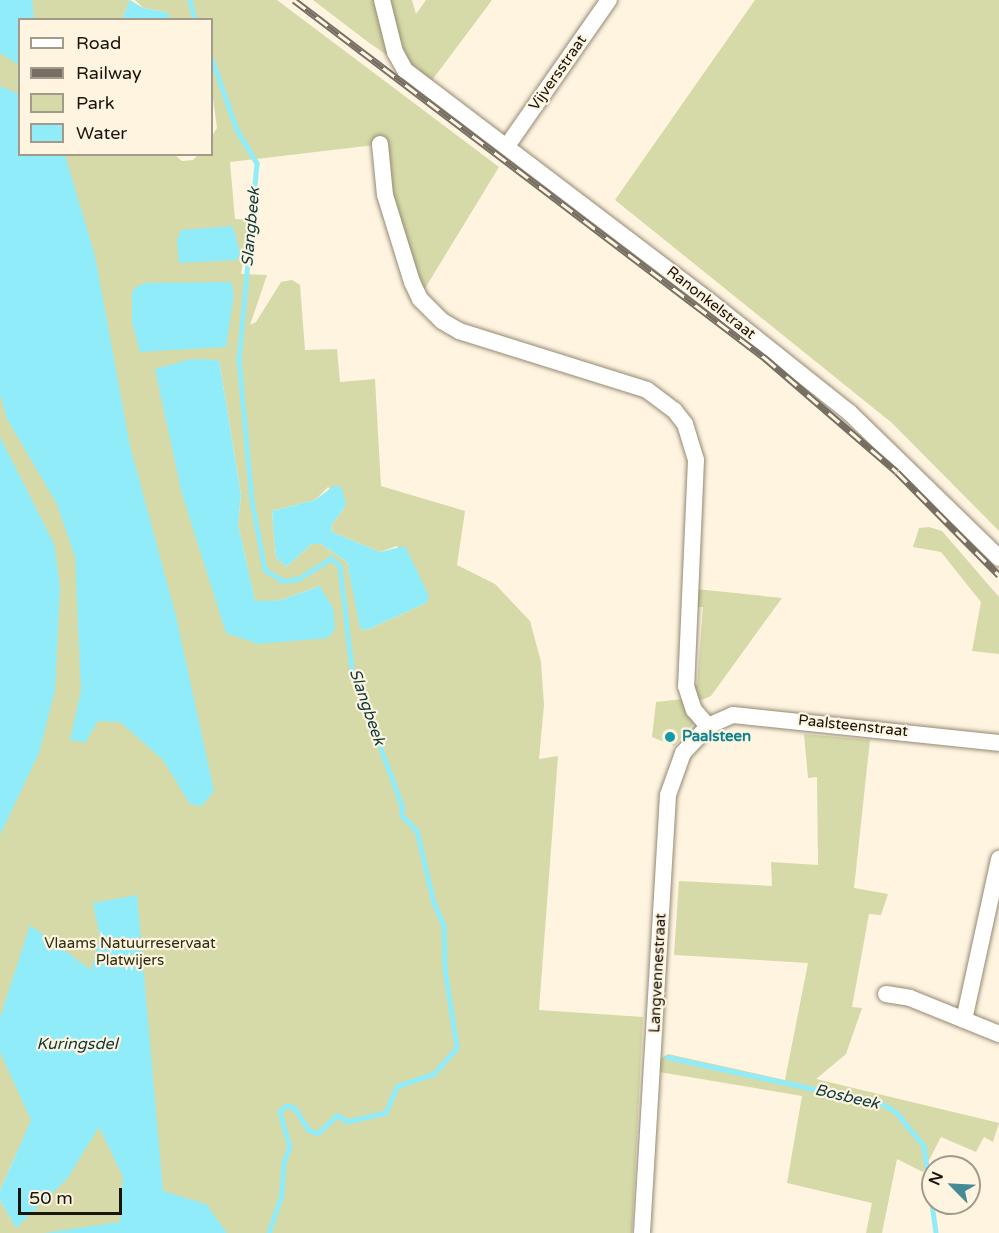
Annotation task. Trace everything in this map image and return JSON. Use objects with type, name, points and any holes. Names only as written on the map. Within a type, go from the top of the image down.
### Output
[{"type":"street","name":"Ranonkelstraat","points":[[382,0],[396,52],[405,70],[507,146],[850,413],[999,558]]},
{"type":"street","name":"Vijversstraat","points":[[507,146],[609,0]]},
{"type":"street","points":[[380,144],[385,195],[412,282],[420,299],[442,321],[459,331],[647,390],[674,410],[685,424],[696,460],[686,686],[694,710],[708,726]]},
{"type":"street","name":"Paalsteenstraat","points":[[708,726],[727,717],[744,716],[999,743]]},
{"type":"street","name":"Langvennestraat","points":[[642,1233],[668,795],[676,765],[708,726]]},
{"type":"street","points":[[964,1020],[999,859]]},
{"type":"street","points":[[886,994],[910,998],[999,1034]]},
{"type":"green space","name":"Vlaams Natuurreservaat Platwijers","points":[[0,0],[130,0],[122,18],[18,18],[18,156],[176,156],[182,161],[193,160],[197,156],[213,156],[213,134],[217,128],[213,99],[213,18],[170,18],[167,12],[143,8],[135,0],[277,0],[499,167],[424,290],[394,204],[383,144],[230,162],[235,219],[251,220],[241,274],[267,275],[250,325],[256,322],[281,282],[292,280],[300,285],[305,350],[337,349],[340,382],[375,379],[381,486],[465,511],[457,565],[495,584],[530,621],[541,662],[544,705],[539,759],[558,756],[539,1010],[643,1017],[632,1233],[0,1233],[0,1200],[16,1227],[17,1152],[0,1191]],"holes":[[[219,360],[241,495],[238,524],[255,602],[281,600],[320,586],[226,633]],[[328,487],[346,505],[331,526],[332,532],[380,552],[397,546],[426,603],[367,630],[361,628],[347,562],[321,544],[312,544],[286,567],[276,557],[272,511],[315,500]]]},
{"type":"green space","points":[[313,0],[374,0],[391,58],[368,42]]},
{"type":"green space","points":[[386,0],[412,0],[416,14],[426,0],[492,0],[430,83],[412,65],[405,53]]},
{"type":"green space","points":[[755,0],[999,0],[999,531],[892,423],[615,200]]},
{"type":"green space","points":[[929,527],[942,531],[999,597],[999,654],[972,651],[981,602],[941,552],[913,547],[919,528]]},
{"type":"green space","points":[[696,589],[782,598],[711,696],[702,700],[695,698],[690,684],[697,685],[703,607],[695,607]]},
{"type":"green space","points":[[683,699],[695,722],[674,746],[652,737],[656,702]]},
{"type":"green space","points":[[804,734],[870,740],[854,888],[888,894],[881,915],[869,914],[852,1007],[862,1008],[846,1054],[816,1079],[999,1123],[993,1142],[984,1137],[976,1152],[941,1137],[932,1155],[921,1155],[921,1171],[897,1159],[882,1233],[866,1233],[872,1203],[787,1183],[802,1096],[659,1072],[660,1059],[668,1054],[785,1080],[808,963],[674,955],[679,881],[772,886],[771,862],[818,865],[817,777],[808,778]]},
{"type":"water","points":[[0,0],[32,0],[34,18],[18,18],[18,64],[0,53]]},
{"type":"water","points":[[130,0],[143,8],[167,12],[170,18],[122,18]]},
{"type":"water","points":[[0,86],[18,94],[18,156],[65,156],[95,256],[130,446],[176,616],[214,791],[202,806],[190,804],[163,760],[120,722],[98,721],[85,743],[70,740],[81,691],[75,557],[57,504],[7,419],[0,394]]},
{"type":"water","points":[[233,226],[240,253],[237,260],[179,263],[177,240],[181,230]]},
{"type":"water","points":[[231,282],[234,294],[226,347],[140,352],[132,322],[132,292],[136,287],[146,283]]},
{"type":"water","points":[[191,359],[219,360],[241,495],[238,524],[255,601],[281,600],[320,586],[333,608],[335,629],[328,638],[258,644],[226,633],[182,494],[155,369]]},
{"type":"water","points":[[0,437],[54,544],[60,587],[55,690],[39,753],[0,835]]},
{"type":"water","points":[[335,485],[342,488],[346,505],[331,526],[332,532],[380,552],[405,546],[429,596],[426,603],[367,630],[360,628],[347,562],[321,544],[312,544],[286,567],[276,557],[272,511],[315,500]]},
{"type":"water","name":"Kuringsdel","points":[[137,895],[163,1191],[206,1204],[227,1233],[44,1233],[120,1222],[123,1177],[99,1127],[67,1179],[16,1228],[0,1200],[0,1191],[31,1120],[0,1052],[0,1018],[30,925],[91,970],[100,937],[93,903]]},
{"type":"waterway","name":"Slangbeek","points":[[190,0],[194,18]]},
{"type":"waterway","name":"Slangbeek","points":[[213,62],[237,130],[257,163],[239,359],[252,501],[265,570],[283,581],[298,579],[331,558],[340,566],[352,669],[402,806],[402,815],[417,831],[434,903],[444,925],[445,968],[457,1048],[434,1074],[397,1087],[386,1113],[348,1122],[337,1116],[318,1134],[308,1130],[294,1108],[286,1106],[280,1112],[290,1146],[284,1163],[282,1195],[269,1233]]},
{"type":"waterway","name":"Bosbeek","points":[[667,1057],[883,1104],[896,1112],[924,1146],[936,1233]]},
{"type":"railway","points":[[294,0],[765,358],[897,472],[999,575]]},
{"type":"place","name":"Paalsteen","points":[[670,737]]}]
